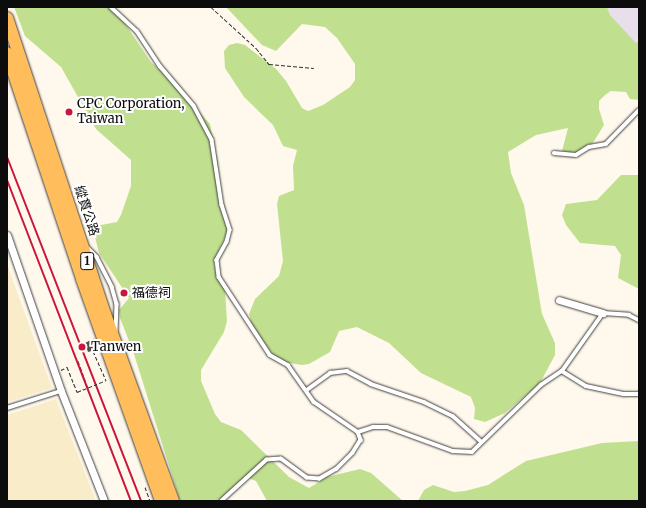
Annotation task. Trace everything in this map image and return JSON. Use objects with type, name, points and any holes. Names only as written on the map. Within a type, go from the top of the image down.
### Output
[{"type":"main road","name":"縱貫公路","points":[[7,18],[33,114],[101,315],[161,501]]},
{"type":"main road","name":"縱貫公路","points":[[7,53],[33,114],[80,239],[101,315],[115,342],[173,501]]},
{"type":"street","points":[[7,235],[61,391],[104,501]]},
{"type":"street","points":[[559,300],[603,314]]},
{"type":"lane","points":[[111,7],[137,31],[156,60],[194,106],[212,140],[222,205],[230,230],[227,242],[217,260],[219,277],[258,339],[270,355],[288,364],[314,402],[358,432],[361,440],[353,453],[337,469],[320,479],[307,478],[282,459],[274,457],[258,465],[222,501]]},
{"type":"lane","points":[[554,153],[576,155],[589,147],[606,144],[639,110]]},
{"type":"lane","points":[[80,239],[97,257],[112,287],[117,304],[115,342]]},
{"type":"lane","points":[[358,432],[373,427],[387,427],[453,451],[472,452],[481,441],[541,385],[562,371],[603,314],[629,315],[639,320]]},
{"type":"lane","points":[[307,390],[330,373],[347,371],[371,384],[424,402],[453,416],[481,441]]},
{"type":"lane","points":[[562,371],[586,386],[624,394],[639,394]]},
{"type":"lane","points":[[7,408],[61,391]]},
{"type":"path","points":[[212,7],[256,48],[269,64],[314,68]]},
{"type":"path","points":[[67,367],[77,392],[106,380],[93,351]]},
{"type":"path","points":[[78,361],[88,388]]},
{"type":"path","points":[[145,487],[150,501]]},
{"type":"shaded area","points":[[607,7],[639,7],[639,42],[636,44],[610,15]]},
{"type":"shaded area","points":[[7,264],[52,388],[7,402]]},
{"type":"shaded area","points":[[56,399],[96,501],[7,501],[7,415]]},
{"type":"green space","points":[[14,7],[109,7],[126,25],[151,62],[174,83],[210,124],[218,164],[219,205],[230,227],[214,261],[215,271],[225,289],[227,321],[224,332],[201,370],[201,381],[215,414],[221,422],[241,430],[289,477],[309,488],[327,477],[360,469],[371,473],[403,501],[267,501],[256,481],[248,478],[235,485],[219,501],[180,501],[134,354],[120,318],[119,310],[129,298],[99,253],[95,237],[95,230],[101,225],[117,222],[121,215],[131,186],[131,160],[96,129],[61,67],[25,36]]},
{"type":"green space","points":[[226,7],[607,7],[610,15],[636,43],[639,42],[639,100],[630,99],[626,92],[611,91],[605,95],[599,101],[599,109],[604,125],[591,146],[572,156],[562,151],[568,128],[536,135],[508,152],[511,173],[524,205],[542,314],[555,343],[555,355],[540,383],[505,413],[485,422],[474,419],[475,408],[471,397],[421,373],[389,343],[357,327],[339,331],[330,352],[309,364],[302,365],[278,361],[253,329],[249,314],[255,299],[279,276],[283,261],[277,204],[279,196],[294,190],[293,166],[297,150],[283,146],[273,125],[244,97],[225,68],[224,51],[229,45],[237,43],[245,45],[276,69],[286,81],[302,108],[308,111],[323,105],[350,87],[355,80],[355,64],[337,38],[325,27],[302,24],[276,51],[262,45]]},
{"type":"green space","points":[[621,175],[639,175],[639,289],[618,278],[621,255],[615,246],[580,243],[566,225],[562,215],[566,204],[597,200]]},
{"type":"green space","points":[[639,441],[639,501],[418,501],[424,490],[433,485],[454,492],[465,491],[488,485],[526,461],[602,443]]},
{"type":"building","points":[[91,340],[95,350],[88,352],[85,343]]},
{"type":"railway","points":[[7,157],[141,501]]},
{"type":"railway","points":[[7,180],[131,501]]},
{"type":"place","name":"CPC Corporation, Taiwan","points":[[69,112]]},
{"type":"place","name":"福德祠","points":[[124,293]]},
{"type":"place","name":"Tanwen","points":[[82,347]]}]
